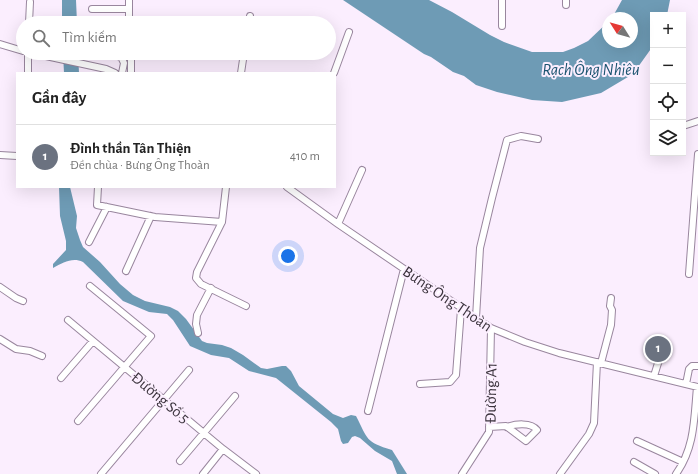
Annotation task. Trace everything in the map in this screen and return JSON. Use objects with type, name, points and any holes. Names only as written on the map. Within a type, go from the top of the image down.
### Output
[{"type":"street","points":[[129,0],[129,16]]},
{"type":"street","points":[[502,0],[502,26]]},
{"type":"street","points":[[29,16],[30,2]]},
{"type":"street","points":[[92,9],[129,9]]},
{"type":"street","points":[[334,72],[349,32]]},
{"type":"street","points":[[0,44],[16,48]]},
{"type":"street","points":[[28,60],[28,72]]},
{"type":"street","points":[[60,60],[106,71]]},
{"type":"street","points":[[122,60],[124,63],[122,72]]},
{"type":"street","points":[[131,60],[131,72]]},
{"type":"street","points":[[241,72],[243,60]]},
{"type":"street","points":[[686,125],[698,122]]},
{"type":"street","points":[[476,318],[480,248],[507,140],[521,136],[538,139]]},
{"type":"street","points":[[689,274],[698,154]]},
{"type":"street","points":[[0,155],[16,156]]},
{"type":"street","points":[[338,224],[362,170]]},
{"type":"street","points":[[98,188],[97,205],[150,216],[222,222]]},
{"type":"street","points":[[226,188],[222,222],[197,272],[196,278],[201,284],[246,306]]},
{"type":"street","name":"Bưng Ông Thoàn","points":[[294,189],[338,224],[490,328],[525,342],[697,387]]},
{"type":"street","points":[[89,242],[107,207]]},
{"type":"street","points":[[126,271],[150,216]]},
{"type":"street","points":[[368,411],[404,269]]},
{"type":"street","points":[[78,421],[151,336],[90,286]]},
{"type":"street","points":[[0,287],[23,301]]},
{"type":"street","points":[[198,332],[196,324],[197,315],[211,288]]},
{"type":"street","points":[[560,474],[589,434],[594,423],[599,362],[611,325],[611,298]]},
{"type":"street","points":[[420,384],[450,382],[454,379],[456,375],[461,309]]},
{"type":"street","name":"Đường Số 5","points":[[68,320],[223,449],[256,474]]},
{"type":"street","name":"Đường A1","points":[[462,474],[489,432],[490,328]]},
{"type":"street","points":[[0,339],[16,349],[30,351],[42,356]]},
{"type":"street","points":[[61,378],[93,341]]},
{"type":"street","points":[[654,376],[659,360]]},
{"type":"street","points":[[686,384],[689,369],[692,366],[698,366]]},
{"type":"street","points":[[101,474],[189,370]]},
{"type":"street","points":[[676,474],[683,462],[692,438],[697,387]]},
{"type":"street","points":[[180,461],[235,396]]},
{"type":"street","points":[[489,426],[507,427]]},
{"type":"street","points":[[637,441],[683,462]]},
{"type":"street","points":[[203,474],[223,449]]},
{"type":"street","points":[[634,462],[655,474]]},
{"type":"water","points":[[62,0],[76,0],[77,16],[62,16]]},
{"type":"water","name":"Rạch Ông Nhiêu","points":[[343,0],[429,0],[504,42],[532,52],[563,52],[588,41],[602,28],[602,48],[638,48],[638,12],[615,12],[622,0],[670,0],[668,12],[650,12],[650,50],[633,74],[601,93],[562,102],[532,100],[497,92],[476,85],[464,76],[453,72]]},
{"type":"water","points":[[63,60],[78,60],[79,72],[64,72]]},
{"type":"water","points":[[59,188],[70,188],[77,216],[76,228],[83,247],[100,262],[120,284],[133,295],[145,301],[170,307],[178,311],[186,319],[202,341],[231,348],[261,368],[267,369],[286,366],[291,371],[299,386],[333,414],[343,418],[351,415],[356,416],[368,439],[377,445],[392,450],[407,474],[397,474],[392,461],[375,451],[360,438],[355,436],[352,437],[348,443],[343,444],[338,429],[331,422],[276,378],[249,371],[229,358],[211,355],[190,346],[173,320],[167,314],[149,312],[123,301],[83,262],[71,260],[53,268],[53,264],[66,250],[66,241],[60,216]]},
{"type":"building","points":[[646,343],[670,343],[670,356],[646,355]]},
{"type":"place","name":"Đình thần Tân Thiện","points":[[658,349]]}]
